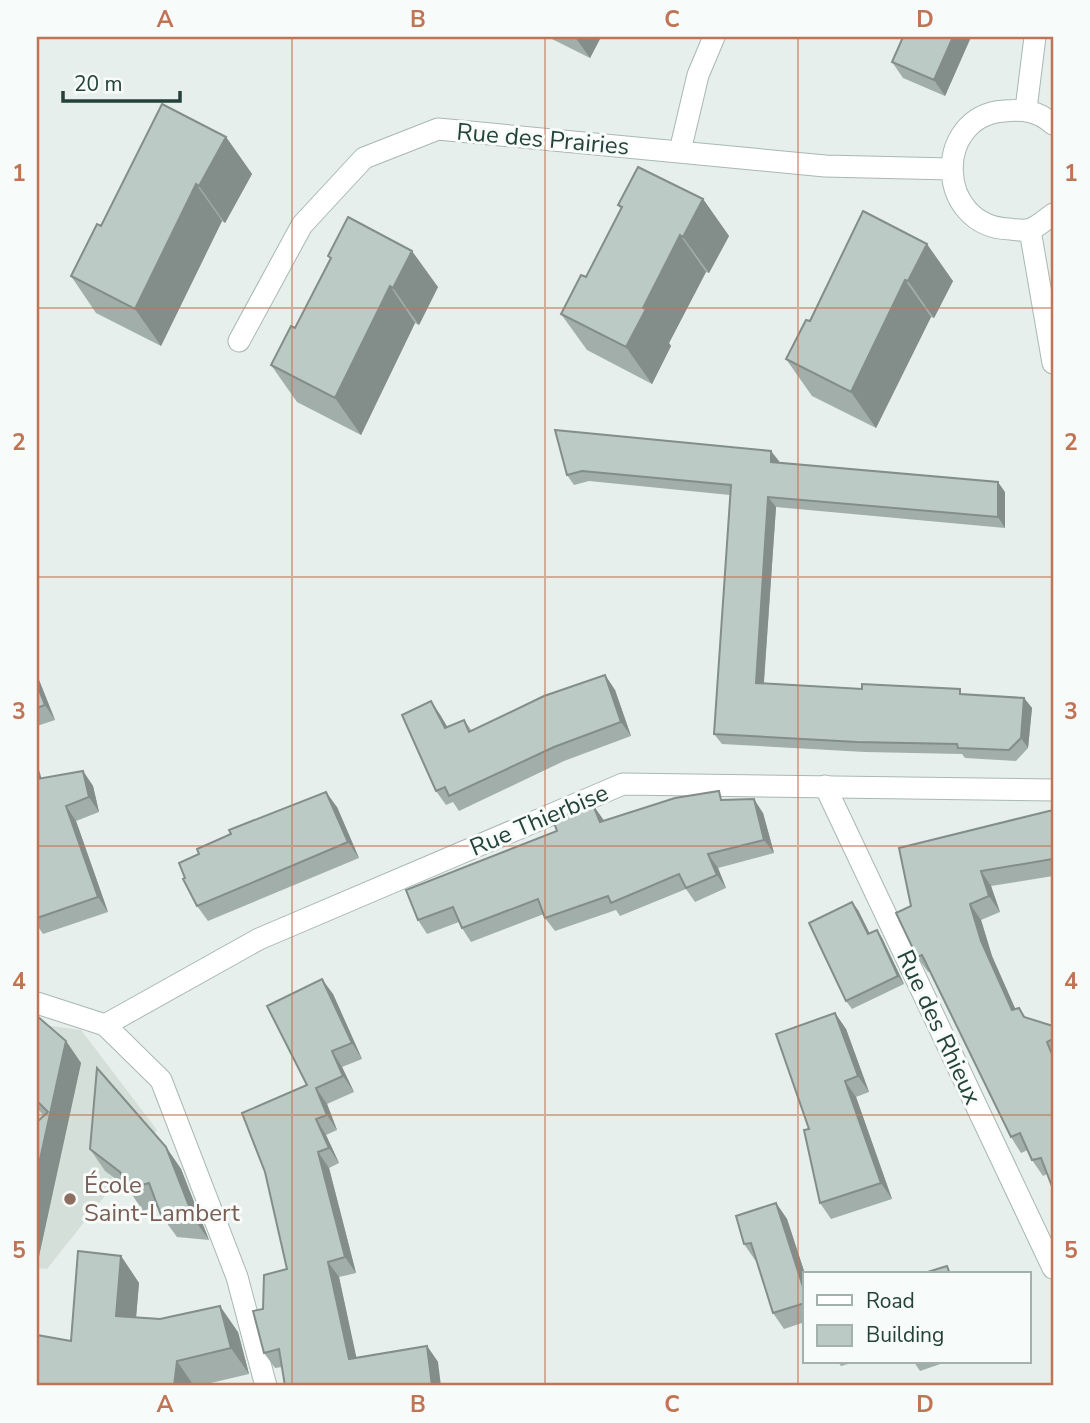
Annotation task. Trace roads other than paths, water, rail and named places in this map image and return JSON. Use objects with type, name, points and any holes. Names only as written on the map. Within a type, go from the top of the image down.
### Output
[{"type":"street","points":[[680,151],[698,75],[714,37]]},
{"type":"street","points":[[1026,109],[1035,37]]},
{"type":"street","points":[[1053,124],[1026,109],[990,112],[961,134],[950,169],[961,206],[991,229],[1030,230],[1053,214]]},
{"type":"street","name":"Rue des Prairies","points":[[239,341],[302,225],[365,158],[438,129],[825,166],[950,169]]},
{"type":"street","points":[[1030,230],[1053,363]]},
{"type":"street","name":"Rue Thierbise","points":[[105,1025],[259,939],[623,784],[1053,790]]},
{"type":"street","name":"Rue des Rhieux","points":[[825,786],[1053,1268]]},
{"type":"street","points":[[37,1003],[105,1025],[161,1080],[237,1277],[266,1386]]},
{"type":"place","name":"École Saint-Lambert","points":[[70,1199]]}]
